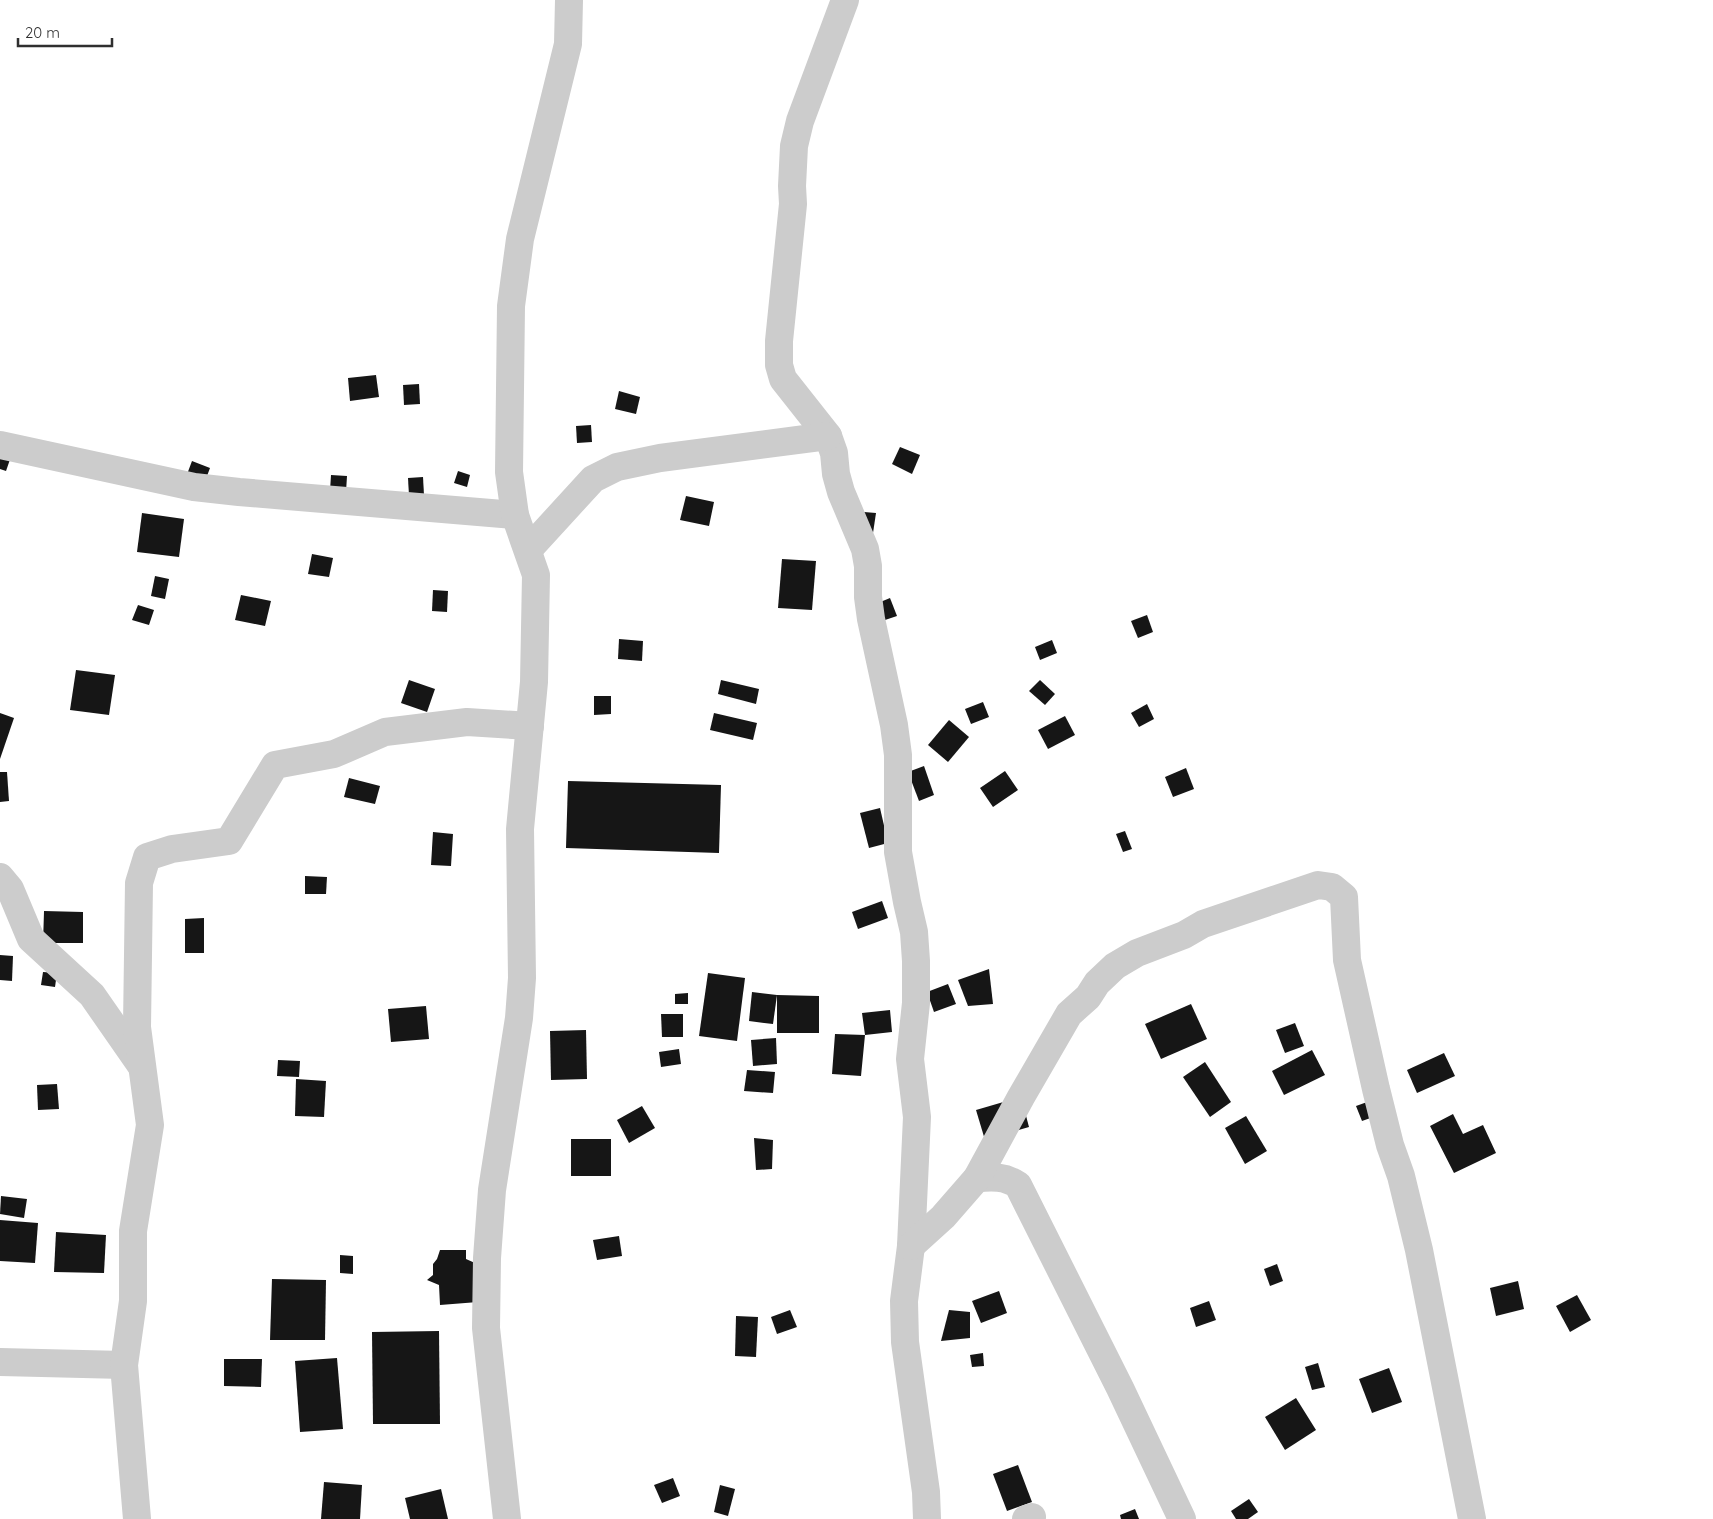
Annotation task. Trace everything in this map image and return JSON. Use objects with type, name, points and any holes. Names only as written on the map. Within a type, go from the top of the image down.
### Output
[{"type":"street","points":[[507,1519],[486,1328],[487,1258],[492,1190],[519,1018],[522,978],[520,829],[534,682],[536,575],[516,516],[509,472],[511,306],[520,239],[568,44],[569,0]]},
{"type":"street","points":[[845,0],[800,121],[794,146],[793,204],[779,340],[779,365],[783,379],[828,436],[834,453],[836,474],[841,492],[865,549],[868,566],[868,596],[871,619],[894,724],[898,755],[898,852],[914,932],[916,962],[916,1003],[910,1059],[917,1117],[911,1246],[904,1301],[906,1342],[926,1492],[927,1519]]},
{"type":"street","points":[[528,550],[593,479],[617,467],[686,454],[828,436]]},
{"type":"street","points":[[0,445],[194,487],[516,516]]},
{"type":"street","points":[[138,1519],[124,1365],[133,1301],[133,1231],[150,1125],[137,1027],[139,883],[147,857],[172,849],[229,841],[275,765],[334,754],[385,732],[467,722],[530,726]]},
{"type":"street","points":[[0,877],[10,889],[31,939],[92,995],[142,1068]]},
{"type":"street","points":[[911,1246],[943,1217],[977,1178],[1069,1014],[1088,997],[1097,983],[1115,966],[1137,953],[1184,935],[1203,924],[1318,884],[1332,887],[1344,897],[1347,960],[1376,1089],[1390,1145],[1401,1176],[1419,1250],[1472,1519]]},
{"type":"street","points":[[977,1178],[1009,1178],[1018,1185],[1120,1388],[1182,1519]]},
{"type":"street","points":[[0,1362],[124,1365]]},
{"type":"building","points":[[376,375],[379,397],[350,401],[348,378]]},
{"type":"building","points":[[419,384],[420,404],[404,405],[403,385]]},
{"type":"building","points":[[619,391],[640,397],[636,414],[615,409]]},
{"type":"building","points":[[591,425],[592,442],[577,443],[576,426]]},
{"type":"building","points":[[0,433],[17,439],[6,471],[0,469]]},
{"type":"building","points":[[900,447],[920,455],[912,474],[892,464]]},
{"type":"building","points":[[192,461],[210,468],[204,484],[186,477]]},
{"type":"building","points":[[458,471],[470,475],[467,487],[454,483]]},
{"type":"building","points":[[331,475],[347,476],[346,492],[330,491]]},
{"type":"building","points":[[423,477],[424,495],[409,496],[408,478]]},
{"type":"building","points":[[686,496],[714,502],[709,526],[680,520]]},
{"type":"building","points":[[864,512],[876,513],[873,533],[862,532]]},
{"type":"building","points":[[142,513],[184,519],[179,557],[137,552]]},
{"type":"building","points":[[312,554],[333,558],[329,577],[308,574]]},
{"type":"building","points":[[782,559],[816,561],[812,610],[778,608]]},
{"type":"building","points":[[155,576],[169,579],[165,599],[151,596]]},
{"type":"building","points":[[433,590],[448,591],[447,612],[432,611]]},
{"type":"building","points":[[241,595],[271,601],[265,626],[235,620]]},
{"type":"building","points":[[890,598],[897,616],[885,620],[878,603]]},
{"type":"building","points":[[138,605],[154,610],[149,625],[132,620]]},
{"type":"building","points":[[1147,615],[1153,632],[1138,638],[1131,621]]},
{"type":"building","points":[[619,639],[643,641],[642,661],[618,659]]},
{"type":"building","points":[[1052,640],[1057,653],[1040,660],[1035,647]]},
{"type":"building","points":[[76,670],[115,675],[109,715],[70,710]]},
{"type":"building","points":[[409,680],[435,689],[427,712],[401,703]]},
{"type":"building","points":[[721,680],[759,689],[756,704],[718,694]]},
{"type":"building","points":[[1040,680],[1055,694],[1045,705],[1029,691]]},
{"type":"building","points":[[594,696],[611,696],[611,714],[594,715]]},
{"type":"building","points":[[983,702],[989,717],[971,724],[965,709]]},
{"type":"building","points":[[1147,704],[1154,719],[1139,727],[1131,713]]},
{"type":"building","points":[[0,713],[14,718],[0,759]]},
{"type":"building","points":[[714,713],[757,723],[753,740],[710,730]]},
{"type":"building","points":[[1065,716],[1075,735],[1048,749],[1038,730]]},
{"type":"building","points":[[949,720],[969,737],[948,762],[928,745]]},
{"type":"building","points":[[924,766],[934,795],[919,801],[908,772]]},
{"type":"building","points":[[1186,768],[1194,789],[1173,797],[1165,777]]},
{"type":"building","points":[[1005,771],[1018,790],[993,807],[980,788]]},
{"type":"building","points":[[0,772],[7,772],[9,801],[0,802]]},
{"type":"building","points":[[349,778],[380,786],[375,804],[344,797]]},
{"type":"building","points":[[568,781],[721,785],[719,853],[566,848]]},
{"type":"building","points":[[880,808],[888,843],[869,848],[860,813]]},
{"type":"building","points":[[1125,831],[1132,849],[1123,852],[1116,834]]},
{"type":"building","points":[[433,832],[453,834],[451,866],[431,865]]},
{"type":"building","points":[[305,876],[327,877],[326,894],[305,894]]},
{"type":"building","points":[[882,901],[888,918],[858,929],[852,912]]},
{"type":"building","points":[[44,911],[83,912],[83,943],[43,943]]},
{"type":"building","points":[[204,918],[204,953],[185,953],[185,919]]},
{"type":"building","points":[[0,955],[13,956],[12,981],[0,980]]},
{"type":"building","points":[[989,969],[993,1004],[968,1006],[958,980]]},
{"type":"building","points":[[43,972],[57,973],[55,987],[41,985]]},
{"type":"building","points":[[708,973],[745,978],[737,1041],[699,1036]]},
{"type":"building","points":[[948,984],[956,1004],[934,1012],[927,992]]},
{"type":"building","points":[[752,992],[777,995],[773,1024],[749,1021]]},
{"type":"building","points":[[688,993],[688,1004],[675,1004],[675,994]]},
{"type":"building","points":[[777,995],[819,996],[819,1033],[777,1033]]},
{"type":"building","points":[[1191,1004],[1207,1039],[1161,1059],[1145,1024]]},
{"type":"building","points":[[426,1006],[429,1039],[391,1042],[388,1009]]},
{"type":"building","points":[[890,1010],[892,1032],[865,1035],[862,1013]]},
{"type":"building","points":[[661,1014],[683,1014],[683,1037],[662,1037]]},
{"type":"building","points":[[1295,1023],[1304,1046],[1285,1053],[1276,1030]]},
{"type":"building","points":[[586,1030],[587,1079],[551,1080],[550,1031]]},
{"type":"building","points":[[835,1034],[865,1035],[861,1076],[832,1074]]},
{"type":"building","points":[[776,1038],[777,1064],[753,1066],[751,1040]]},
{"type":"building","points":[[679,1049],[681,1064],[661,1067],[659,1052]]},
{"type":"building","points":[[1312,1050],[1325,1075],[1284,1095],[1272,1071]]},
{"type":"building","points":[[1444,1053],[1455,1076],[1417,1093],[1407,1070]]},
{"type":"building","points":[[278,1060],[300,1061],[299,1077],[277,1076]]},
{"type":"building","points":[[1205,1062],[1231,1102],[1210,1117],[1183,1077]]},
{"type":"building","points":[[747,1070],[775,1072],[773,1093],[744,1091]]},
{"type":"building","points":[[296,1079],[326,1081],[324,1117],[295,1116]]},
{"type":"building","points":[[57,1084],[59,1109],[38,1110],[37,1085]]},
{"type":"building","points":[[1021,1097],[1029,1127],[985,1140],[976,1110]]},
{"type":"building","points":[[1370,1101],[1376,1116],[1362,1121],[1356,1106]]},
{"type":"building","points":[[642,1106],[655,1128],[629,1143],[617,1120]]},
{"type":"building","points":[[1453,1114],[1463,1134],[1483,1125],[1496,1153],[1454,1173],[1430,1126]]},
{"type":"building","points":[[1246,1116],[1267,1151],[1245,1164],[1225,1128]]},
{"type":"building","points":[[754,1138],[773,1140],[772,1169],[756,1170]]},
{"type":"building","points":[[571,1139],[611,1139],[611,1176],[571,1176]]},
{"type":"building","points":[[1,1196],[27,1199],[24,1218],[0,1214]]},
{"type":"building","points":[[0,1220],[38,1223],[35,1263],[0,1261]]},
{"type":"building","points":[[56,1232],[106,1235],[104,1273],[54,1272]]},
{"type":"building","points":[[619,1236],[622,1256],[597,1260],[593,1240]]},
{"type":"building","points":[[440,1250],[466,1250],[466,1259],[475,1263],[478,1302],[440,1305],[439,1285],[427,1280],[433,1275],[433,1264]]},
{"type":"building","points":[[340,1255],[353,1256],[353,1274],[340,1273]]},
{"type":"building","points":[[1277,1264],[1283,1281],[1270,1286],[1264,1269]]},
{"type":"building","points":[[272,1279],[326,1280],[325,1340],[270,1340]]},
{"type":"building","points":[[1518,1281],[1524,1309],[1496,1316],[1490,1288]]},
{"type":"building","points":[[999,1291],[1007,1313],[981,1323],[972,1301]]},
{"type":"building","points":[[1577,1295],[1591,1320],[1570,1332],[1556,1306]]},
{"type":"building","points":[[1209,1301],[1216,1320],[1196,1327],[1190,1308]]},
{"type":"building","points":[[790,1310],[797,1327],[777,1334],[771,1317]]},
{"type":"building","points":[[949,1310],[970,1312],[970,1338],[941,1341]]},
{"type":"building","points":[[736,1316],[758,1317],[756,1357],[735,1356]]},
{"type":"building","points":[[439,1331],[440,1424],[373,1424],[372,1332]]},
{"type":"building","points":[[983,1353],[984,1366],[972,1367],[970,1355]]},
{"type":"building","points":[[337,1358],[343,1429],[300,1432],[295,1361]]},
{"type":"building","points":[[224,1359],[262,1359],[261,1387],[224,1386]]},
{"type":"building","points":[[1318,1363],[1325,1387],[1312,1390],[1305,1367]]},
{"type":"building","points":[[1389,1368],[1402,1402],[1372,1413],[1359,1379]]},
{"type":"building","points":[[1296,1398],[1316,1430],[1285,1450],[1265,1417]]},
{"type":"building","points":[[1018,1465],[1032,1502],[1007,1511],[993,1474]]},
{"type":"building","points":[[673,1478],[680,1496],[662,1503],[654,1485]]},
{"type":"building","points":[[324,1482],[362,1485],[360,1519],[321,1519]]},
{"type":"building","points":[[720,1485],[735,1489],[728,1516],[714,1512]]},
{"type":"building","points":[[441,1489],[448,1519],[410,1519],[405,1498]]},
{"type":"building","points":[[1249,1499],[1258,1512],[1248,1519],[1236,1519],[1231,1511]]},
{"type":"building","points":[[1135,1509],[1139,1519],[1121,1519],[1120,1515]]}]
